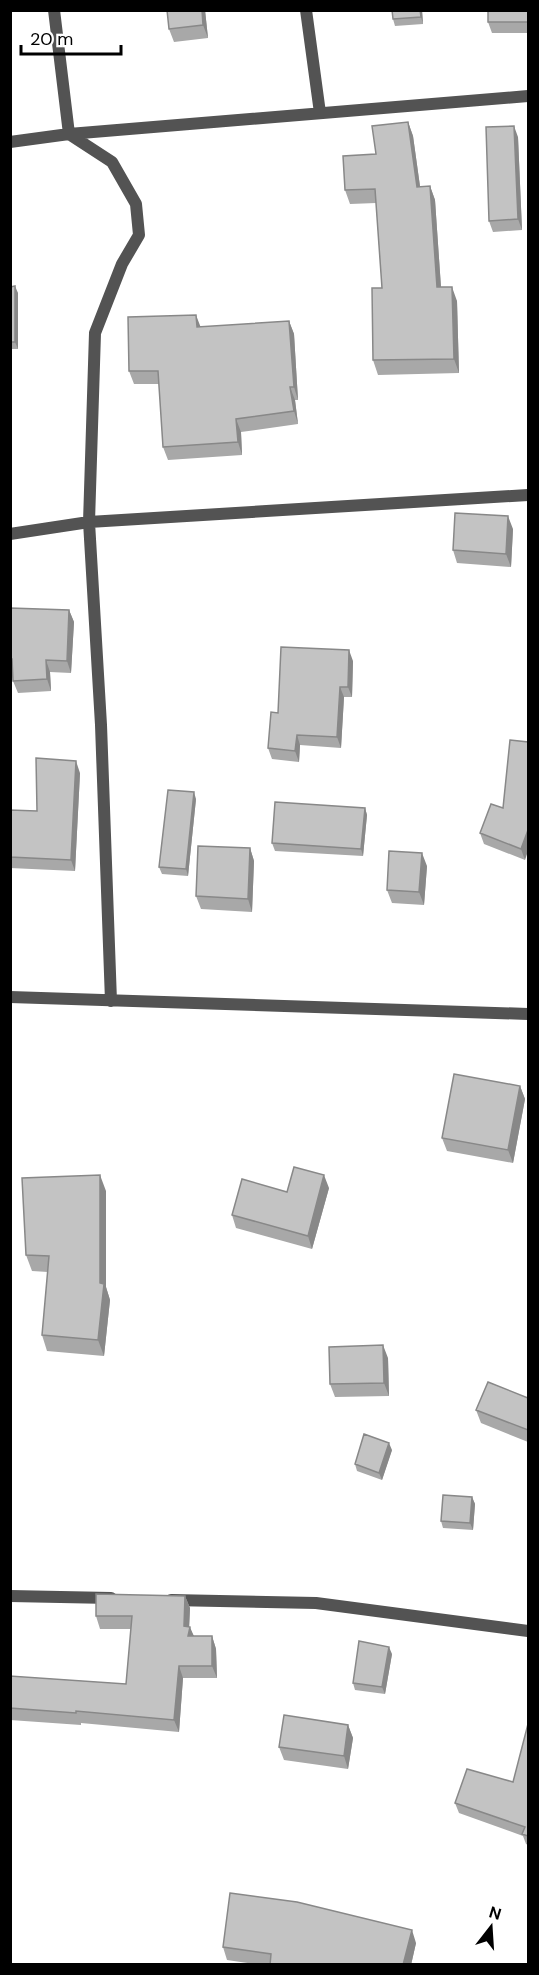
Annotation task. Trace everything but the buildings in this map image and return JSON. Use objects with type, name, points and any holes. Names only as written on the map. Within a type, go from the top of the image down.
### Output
[{"type":"street","points":[[54,10],[69,134],[111,162],[136,204],[139,235],[123,264],[95,333],[88,522],[101,725],[111,1001]]},
{"type":"street","points":[[306,10],[320,113]]},
{"type":"street","points":[[10,142],[69,134],[528,96]]},
{"type":"street","points":[[10,534],[88,522],[528,495]]},
{"type":"street","points":[[10,998],[528,1014]]},
{"type":"street","points":[[10,1596],[128,1599]]},
{"type":"street","points":[[163,1599],[316,1603],[528,1631]]}]
